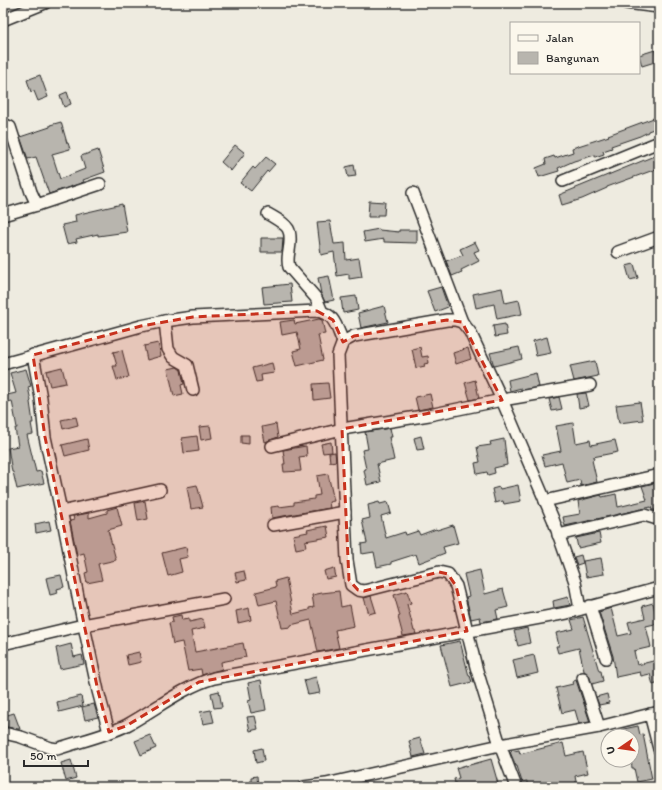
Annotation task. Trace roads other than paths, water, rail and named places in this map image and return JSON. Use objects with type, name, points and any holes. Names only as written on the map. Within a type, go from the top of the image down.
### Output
[{"type":"street","points":[[3,20],[45,3]]},
{"type":"street","points":[[626,3],[659,7]]},
{"type":"street","points":[[3,124],[10,127],[31,192],[38,205]]},
{"type":"street","points":[[563,181],[659,142]]},
{"type":"street","points":[[3,215],[100,184]]},
{"type":"street","points":[[413,193],[462,322],[470,332],[502,400],[545,501],[585,608],[606,658]]},
{"type":"street","points":[[268,214],[286,225],[289,229],[290,237],[287,263],[316,298],[322,312]]},
{"type":"street","points":[[618,252],[659,237]]},
{"type":"street","points":[[3,364],[141,326],[165,321],[254,314],[322,312],[328,314],[333,320],[343,342]]},
{"type":"street","points":[[462,322],[447,320],[354,336],[343,342],[338,355],[347,560],[351,585],[358,590],[364,591],[439,572],[448,574],[456,586],[476,667],[500,745],[516,787]]},
{"type":"street","points":[[165,321],[168,349],[173,357],[187,365],[193,390]]},
{"type":"street","points":[[33,355],[41,398],[45,437],[83,625],[109,732]]},
{"type":"street","points":[[272,446],[342,429],[429,415],[502,400],[590,385]]},
{"type":"street","points":[[545,501],[659,475]]},
{"type":"street","points":[[61,512],[160,490]]},
{"type":"street","points":[[273,525],[345,512]]},
{"type":"street","points":[[558,535],[644,515],[654,518],[659,517]]},
{"type":"street","points":[[8,734],[57,749],[126,726],[199,682],[567,613],[659,588]]},
{"type":"street","points":[[3,644],[83,625],[224,599]]},
{"type":"street","points":[[583,678],[599,727]]},
{"type":"street","points":[[304,787],[326,784],[500,745],[599,727],[655,713],[659,749]]}]
